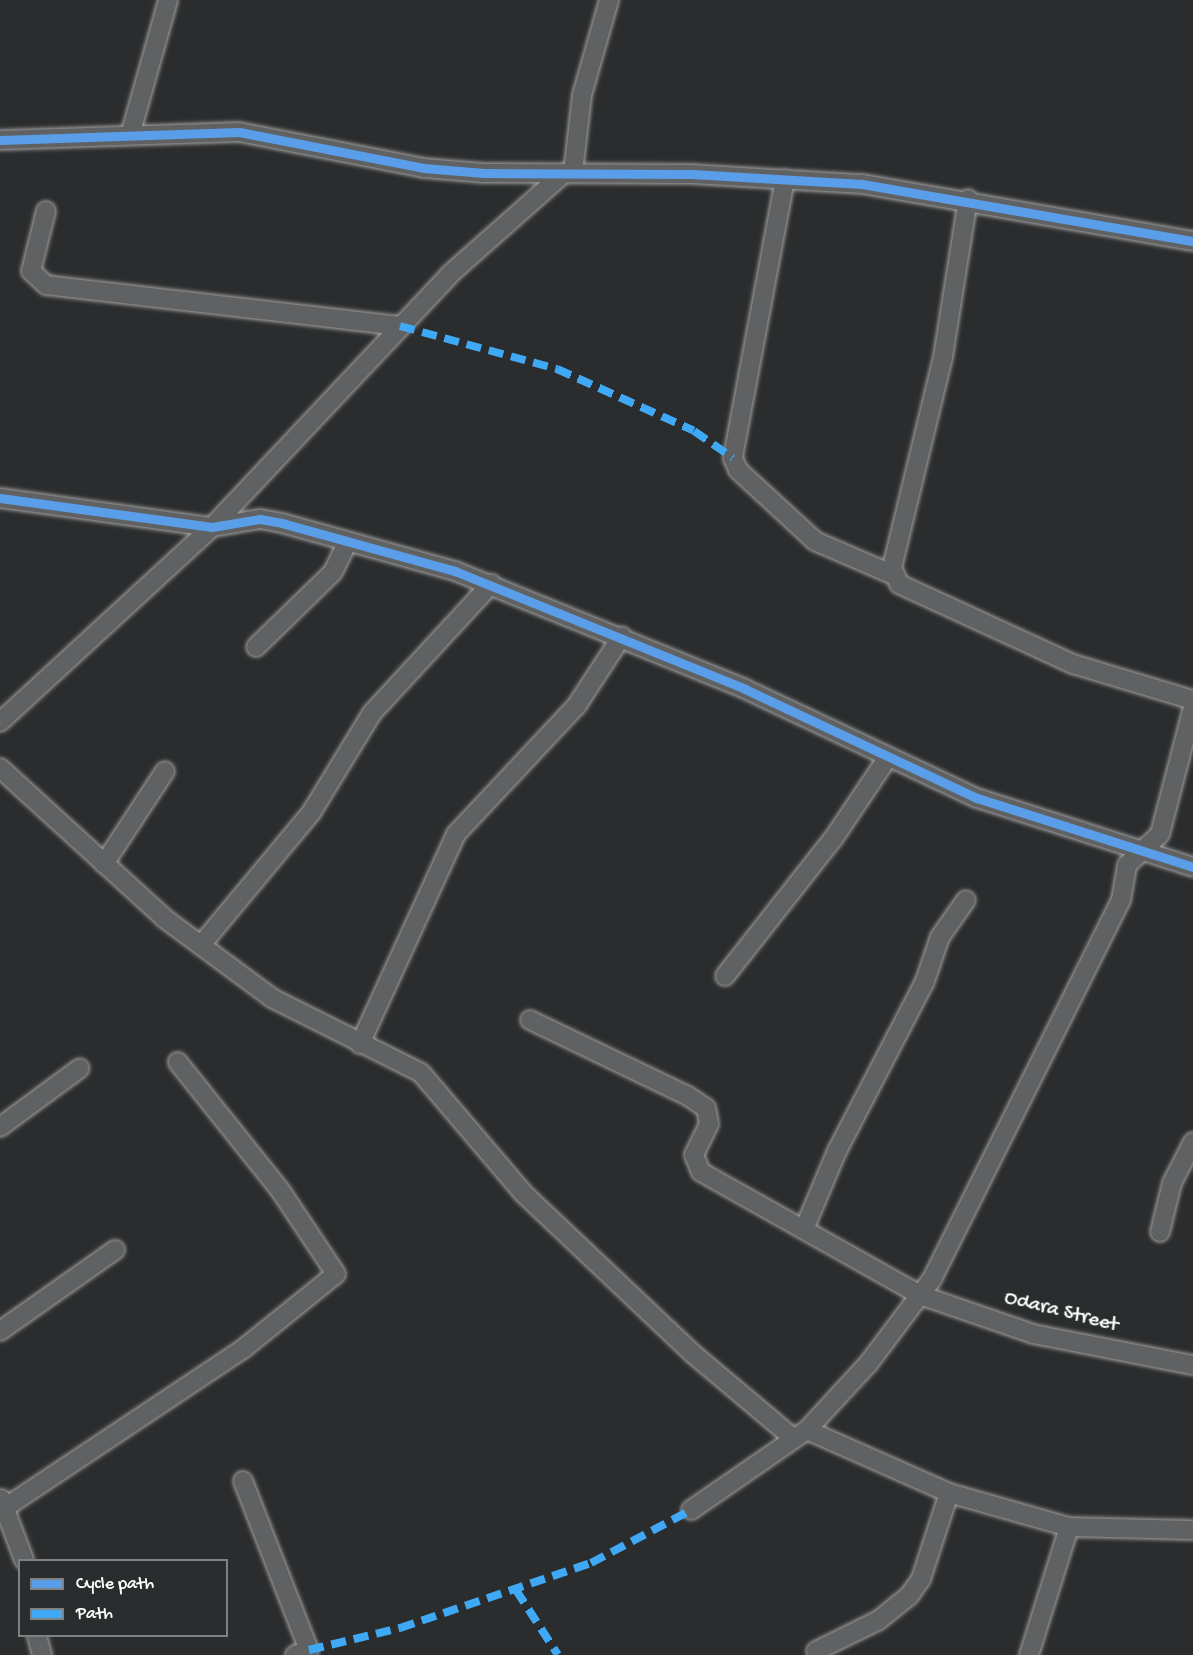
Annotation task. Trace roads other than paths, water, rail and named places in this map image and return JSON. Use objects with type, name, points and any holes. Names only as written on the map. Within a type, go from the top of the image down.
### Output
[{"type":"street","points":[[131,132],[168,0]]},
{"type":"street","points":[[0,722],[212,527],[400,326],[532,202],[569,173],[582,94],[609,0]]},
{"type":"street","points":[[0,140],[131,132],[239,132],[424,168],[525,173],[785,179],[968,199],[1192,235]]},
{"type":"street","points":[[525,173],[532,202]]},
{"type":"street","points":[[785,179],[733,458],[738,470],[815,541],[896,576]]},
{"type":"street","points":[[968,199],[926,443],[896,542],[896,576],[899,584],[1073,664],[1193,700]]},
{"type":"street","points":[[46,211],[31,272],[46,285],[400,326]]},
{"type":"street","points":[[0,498],[212,527],[261,519],[348,541],[491,585],[622,636],[1009,810],[1193,867]]},
{"type":"street","points":[[256,647],[333,573],[348,541]]},
{"type":"street","points":[[201,945],[310,813],[372,713],[491,585]]},
{"type":"street","points":[[360,1044],[456,834],[569,714],[622,636]]},
{"type":"street","points":[[691,1510],[801,1434],[868,1364],[920,1295],[1006,1140],[1121,900],[1127,866],[1160,834],[1193,707]]},
{"type":"street","points":[[725,975],[833,839],[888,757]]},
{"type":"street","points":[[0,768],[104,864],[201,945],[272,998],[421,1073],[523,1193],[693,1353],[801,1434],[950,1493],[1069,1527],[1193,1530]]},
{"type":"street","points":[[104,864],[165,771]]},
{"type":"street","points":[[805,1227],[837,1151],[925,981],[940,937],[966,900]]},
{"type":"street","name":"Odara Street","points":[[530,1020],[706,1108],[709,1124],[694,1155],[701,1172],[805,1227],[920,1295],[1033,1334],[1193,1365]]},
{"type":"street","points":[[24,1559],[2,1501],[234,1355],[336,1274],[280,1190],[178,1062]]},
{"type":"street","points":[[0,1127],[80,1068]]},
{"type":"street","points":[[1160,1232],[1172,1183],[1193,1142]]},
{"type":"street","points":[[0,1331],[115,1250]]},
{"type":"street","points":[[243,1481],[309,1650],[295,1655]]},
{"type":"street","points":[[816,1651],[879,1620],[909,1596],[921,1579],[950,1493]]},
{"type":"street","points":[[1029,1655],[1069,1527]]},
{"type":"street","points":[[38,1637],[42,1655]]}]
